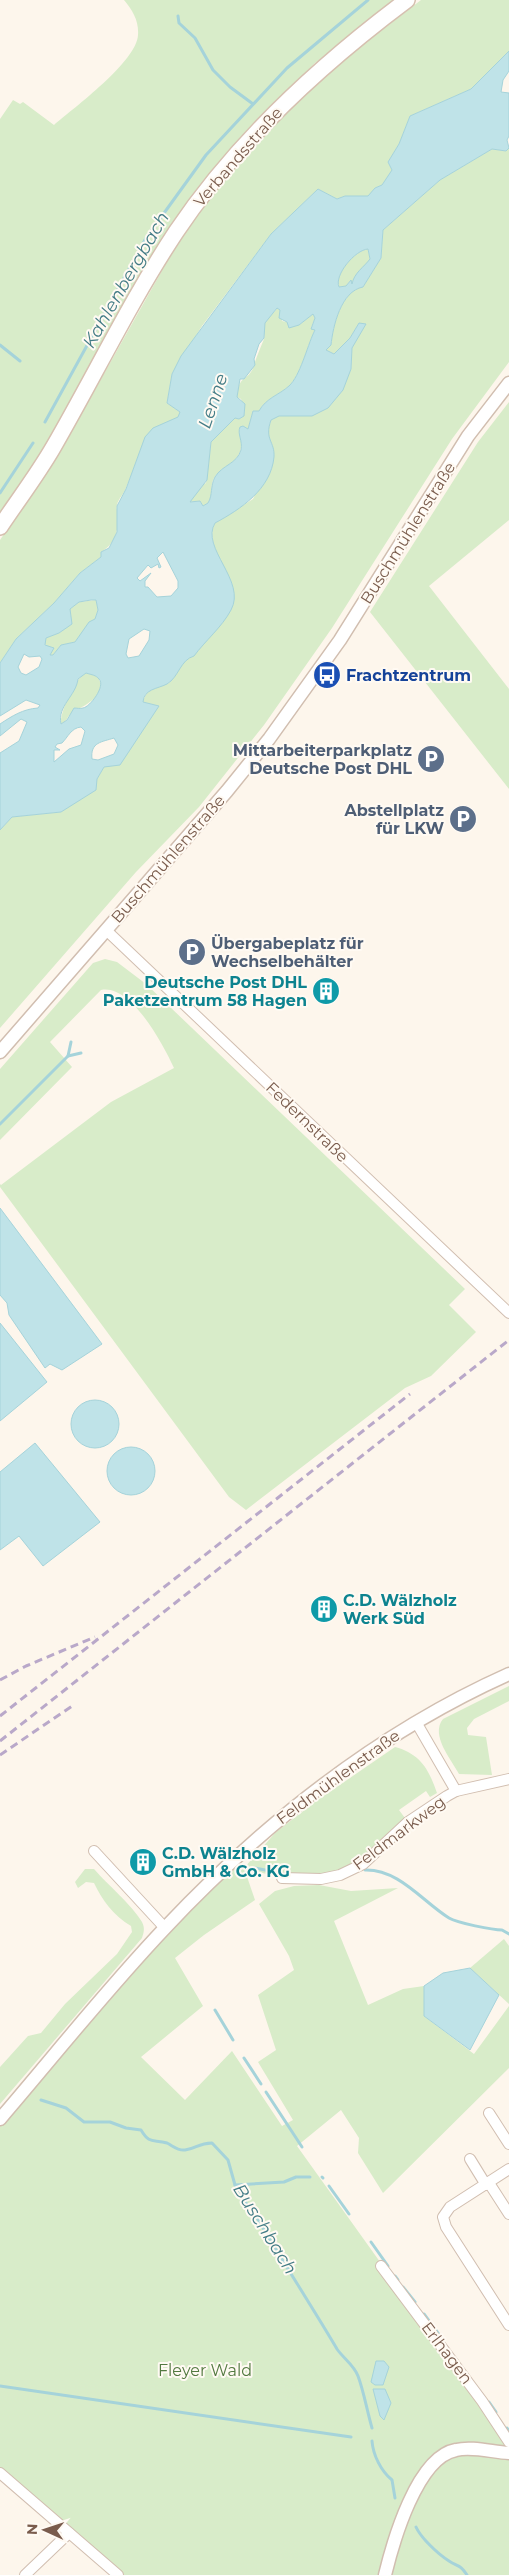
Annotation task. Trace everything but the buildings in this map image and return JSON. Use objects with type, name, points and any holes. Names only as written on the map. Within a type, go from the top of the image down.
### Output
[{"type":"main road","name":"Verbandsstraße","points":[[0,528],[53,448],[176,233],[208,188],[241,149],[319,70],[407,0]]},
{"type":"street","name":"Buschmühlenstraße","points":[[0,1052],[227,792],[269,739],[340,640],[468,436],[509,383]]},
{"type":"street","name":"Federnstraße","points":[[106,930],[509,1313]]},
{"type":"street","name":"Feldmühlenstraße","points":[[0,2119],[97,2004],[165,1928],[272,1825],[354,1762],[416,1722],[509,1674]]},
{"type":"street","name":"Feldmarkweg","points":[[416,1722],[456,1791]]},
{"type":"street","name":"Feldmarkweg","points":[[282,1878],[321,1879],[340,1876],[363,1864],[408,1822],[456,1791],[509,1779]]},
{"type":"street","points":[[94,1851],[165,1928]]},
{"type":"street","points":[[489,2114],[509,2144]]},
{"type":"street","points":[[470,2160],[509,2214]]},
{"type":"street","points":[[509,2169],[446,2210],[444,2220],[509,2325]]},
{"type":"street","name":"Erlhagen","points":[[382,2266],[482,2401],[509,2442]]},
{"type":"street","points":[[385,2575],[396,2534],[409,2503],[431,2466],[448,2452],[462,2449],[509,2453]]},
{"type":"street","points":[[0,2473],[118,2575]]},
{"type":"street","points":[[25,2575],[69,2533]]},
{"type":"green space","points":[[124,0],[397,0],[315,63],[236,143],[203,183],[50,440],[0,516],[0,119],[13,100],[20,104],[23,102],[54,125],[103,83],[127,58],[135,46],[138,35],[138,25],[135,16]]},
{"type":"green space","points":[[421,0],[509,0],[509,51],[471,89],[410,116],[399,144],[388,162],[392,170],[382,185],[375,188],[368,197],[345,196],[337,199],[318,189],[271,234],[202,326],[172,374],[167,403],[180,412],[178,418],[155,432],[143,447],[118,503],[117,528],[113,541],[101,552],[101,557],[80,573],[54,603],[16,639],[0,663],[0,540],[61,450],[182,235],[214,191],[245,156],[326,73]]},
{"type":"green space","points":[[509,148],[509,362],[452,439],[332,628],[264,725],[199,807],[136,872],[0,1028],[0,830],[12,817],[61,812],[97,779],[104,767],[159,706],[142,702],[148,691],[169,683],[232,584],[214,546],[213,530],[215,523],[253,499],[274,455],[267,432],[271,420],[351,369],[352,348],[359,323],[350,338],[334,354],[325,350],[331,345],[336,319],[344,302],[355,290],[363,287],[381,258],[383,230],[440,180],[492,149],[506,151]]},
{"type":"green space","points":[[368,249],[370,260],[355,277],[352,284],[350,281],[346,286],[339,287],[340,276],[347,264],[357,254]]},
{"type":"green space","points":[[277,308],[280,310],[282,321],[299,325],[313,314],[315,318],[311,328],[315,330],[300,368],[289,386],[269,400],[259,411],[253,411],[248,429],[241,435],[240,453],[213,480],[208,503],[203,506],[200,501],[189,502],[199,487],[206,483],[211,442],[235,418],[239,419],[244,415],[241,399],[237,397],[239,385],[253,368],[264,339],[265,323]]},
{"type":"green space","points":[[509,402],[509,520],[429,586],[509,689],[509,789],[370,612],[478,442]]},
{"type":"green space","points":[[96,600],[98,610],[95,619],[75,642],[61,645],[53,655],[50,655],[53,647],[47,647],[44,642],[46,638],[59,633],[71,624],[70,609],[79,602]]},
{"type":"green space","points":[[86,673],[94,674],[99,679],[100,691],[97,696],[72,713],[61,724],[69,696],[78,681]]},
{"type":"green space","points":[[105,959],[117,962],[146,984],[465,1289],[449,1305],[476,1332],[431,1376],[405,1388],[246,1510],[229,1497],[0,1187],[0,1184],[111,1102],[174,1068],[154,1031],[134,1006],[124,996],[112,991],[101,990],[50,1042],[72,1067],[0,1140],[0,1069],[93,963]]},
{"type":"green space","points":[[509,1686],[509,1701],[474,1719],[467,1728],[468,1735],[486,1737],[492,1775],[459,1774],[440,1739],[440,1725],[443,1719]]},
{"type":"green space","points":[[395,1747],[404,1750],[418,1759],[431,1777],[437,1793],[430,1797],[426,1791],[399,1810],[408,1822],[376,1853],[340,1875],[282,1878],[244,1868],[276,1832],[315,1802]]},
{"type":"green space","name":"Fleyer Wald","points":[[234,1859],[244,1868],[255,1900],[204,1935],[175,1958],[203,2006],[141,2057],[185,2100],[232,2051],[282,2126],[293,2120],[258,2062],[276,2050],[258,1995],[294,1970],[289,1956],[259,1904],[275,1891],[294,1886],[319,1885],[351,1891],[398,1888],[334,1921],[368,2005],[403,1989],[424,1986],[424,2016],[474,2054],[509,2006],[509,2068],[383,2193],[358,2153],[359,2138],[341,2110],[297,2146],[509,2442],[509,2575],[124,2575],[0,2468],[0,2119]]},
{"type":"green space","points":[[85,1869],[94,1869],[138,1915],[143,1924],[142,1938],[0,2104],[0,2067],[28,2036],[41,2033],[65,2004],[117,1954],[132,1932],[131,1926],[109,1907],[94,1883],[86,1882],[78,1888],[75,1882]]},
{"type":"green space","points":[[504,1939],[509,1946],[509,2004],[470,1968]]},
{"type":"water","name":"Lenne","points":[[509,51],[509,71],[503,80],[501,92],[509,93],[509,136],[507,140],[509,148],[506,151],[492,149],[440,180],[383,230],[381,258],[363,287],[355,290],[344,302],[336,319],[331,345],[326,350],[334,354],[350,338],[359,323],[366,324],[352,348],[351,369],[343,390],[328,408],[312,416],[279,416],[271,420],[269,436],[274,457],[267,479],[253,497],[215,523],[212,533],[213,543],[233,588],[234,599],[231,610],[194,656],[182,665],[171,681],[146,694],[143,702],[159,706],[120,765],[104,767],[97,779],[96,790],[61,812],[12,817],[0,830],[0,753],[19,741],[27,722],[21,719],[0,736],[0,724],[18,713],[38,708],[40,705],[26,700],[0,716],[0,663],[16,639],[54,603],[80,573],[101,557],[101,552],[109,548],[117,532],[117,506],[126,489],[145,437],[153,428],[178,417],[180,412],[167,403],[172,374],[181,356],[271,234],[318,189],[337,199],[345,196],[368,196],[375,188],[382,185],[392,170],[388,162],[399,144],[410,116],[471,89]],"holes":[[[368,249],[370,259],[357,273],[352,284],[351,280],[346,286],[339,287],[338,282],[343,270],[357,254]],[[277,308],[280,310],[279,318],[287,322],[289,328],[299,325],[313,314],[315,318],[311,329],[315,330],[293,381],[265,403],[259,411],[253,411],[248,429],[243,426],[240,427],[241,450],[239,455],[215,477],[208,503],[203,506],[200,501],[190,502],[207,480],[211,442],[235,418],[239,419],[244,416],[245,404],[237,397],[240,379],[244,379],[255,365],[254,359],[259,344],[264,338],[265,323]],[[163,552],[178,581],[178,588],[171,596],[157,597],[148,587],[145,587],[145,581],[151,573],[140,581],[137,578],[148,565],[151,568],[158,564],[159,568],[161,567],[157,558]],[[96,600],[98,610],[95,619],[89,622],[75,642],[61,645],[53,655],[50,655],[54,648],[45,645],[46,638],[59,633],[72,624],[70,609],[79,602]],[[144,629],[150,631],[149,640],[139,656],[128,658],[126,654],[129,639]],[[24,654],[29,657],[40,656],[42,659],[39,667],[26,675],[21,673],[18,667]],[[86,673],[97,677],[101,682],[99,691],[89,704],[83,708],[74,708],[67,720],[61,724],[60,718],[64,706],[77,685],[78,679]],[[81,727],[85,731],[81,745],[69,749],[54,762],[54,750],[60,750],[55,747],[57,744],[62,743],[72,731]],[[114,738],[118,745],[114,754],[98,760],[92,759],[93,749],[101,742]]]},
{"type":"water","points":[[0,1208],[102,1344],[62,1370],[50,1364],[45,1368],[9,1315],[7,1303],[0,1295]]},
{"type":"water","points":[[0,1323],[47,1382],[0,1421]]},
{"type":"water","points":[[95,1400],[104,1402],[112,1407],[117,1415],[119,1424],[117,1433],[112,1441],[104,1446],[95,1448],[86,1446],[78,1441],[73,1433],[71,1424],[73,1415],[78,1407],[86,1402]]},
{"type":"water","points":[[35,1443],[100,1522],[43,1566],[19,1536],[0,1550],[0,1472]]},
{"type":"water","points":[[131,1447],[140,1449],[148,1454],[153,1462],[155,1471],[153,1480],[148,1488],[140,1493],[131,1495],[122,1493],[114,1488],[109,1480],[107,1471],[109,1462],[114,1454],[122,1449]]},
{"type":"water","points":[[470,1968],[499,1995],[470,2050],[424,2016],[424,1986],[443,1973]]},
{"type":"water","points":[[376,2361],[384,2361],[389,2367],[383,2385],[375,2385],[371,2382]]},
{"type":"water","points":[[373,2389],[385,2389],[391,2403],[384,2420],[380,2416]]},
{"type":"waterway","name":"Kahlenbergbach","points":[[45,422],[146,238],[206,155],[287,68],[368,0]]},
{"type":"waterway","points":[[178,16],[179,23],[195,38],[213,70],[230,87],[253,104]]},
{"type":"waterway","points":[[0,345],[20,361]]},
{"type":"waterway","name":"Kahlenbergbach","points":[[0,493],[33,443]]},
{"type":"waterway","points":[[0,1124],[68,1056],[71,1042]]},
{"type":"waterway","points":[[68,1056],[81,1053]]},
{"type":"waterway","points":[[255,1868],[275,1872]]},
{"type":"waterway","points":[[365,1870],[377,1871],[400,1881],[453,1920],[502,1930],[509,1934]]},
{"type":"waterway","points":[[215,2010],[233,2040]]},
{"type":"waterway","points":[[244,2058],[261,2084]]},
{"type":"waterway","points":[[266,2092],[302,2147]]},
{"type":"waterway","name":"Buschbach","points":[[41,2100],[66,2108],[84,2122],[110,2122],[126,2128],[141,2130],[149,2140],[167,2143],[180,2150],[212,2143],[228,2160],[235,2185],[253,2217],[257,2218],[337,2349],[356,2372],[372,2428]]},
{"type":"waterway","points":[[235,2185],[284,2182],[296,2177],[310,2177]]},
{"type":"waterway","points":[[329,2186],[349,2214]]},
{"type":"waterway","points":[[371,2242],[388,2266]]},
{"type":"waterway","points":[[395,2276],[398,2280]]},
{"type":"waterway","points":[[403,2287],[415,2302]]},
{"type":"waterway","points":[[424,2314],[443,2340]]},
{"type":"waterway","points":[[0,2386],[351,2437]]},
{"type":"waterway","points":[[489,2402],[496,2412]]},
{"type":"waterway","name":"Buschbach","points":[[372,2441],[378,2462],[392,2480],[395,2498]]},
{"type":"waterway","name":"Buschbach","points":[[416,2527],[435,2550],[449,2561],[461,2567],[467,2575]]},
{"type":"railway","points":[[0,1741],[509,1340]]},
{"type":"railway","points":[[0,1716],[410,1394]]},
{"type":"railway","points":[[0,1680],[26,1666],[95,1637]]},
{"type":"railway","points":[[0,1755],[75,1704]]},
{"type":"place","name":"Frachtzentrum","points":[[327,675]]},
{"type":"place","name":"Mittarbeiterparkplatz Deutsche Post DHL","points":[[431,759]]},
{"type":"place","name":"Abstellplatz für LKW","points":[[463,819]]},
{"type":"place","name":"Übergabeplatz für Wechselbehälter","points":[[192,952]]},
{"type":"place","name":"Deutsche Post DHL Paketzentrum 58 Hagen","points":[[326,991]]},
{"type":"place","name":"C.D. Wälzholz Werk Süd","points":[[324,1609]]},
{"type":"place","name":"C.D. Wälzholz GmbH & Co. KG","points":[[143,1862]]}]
